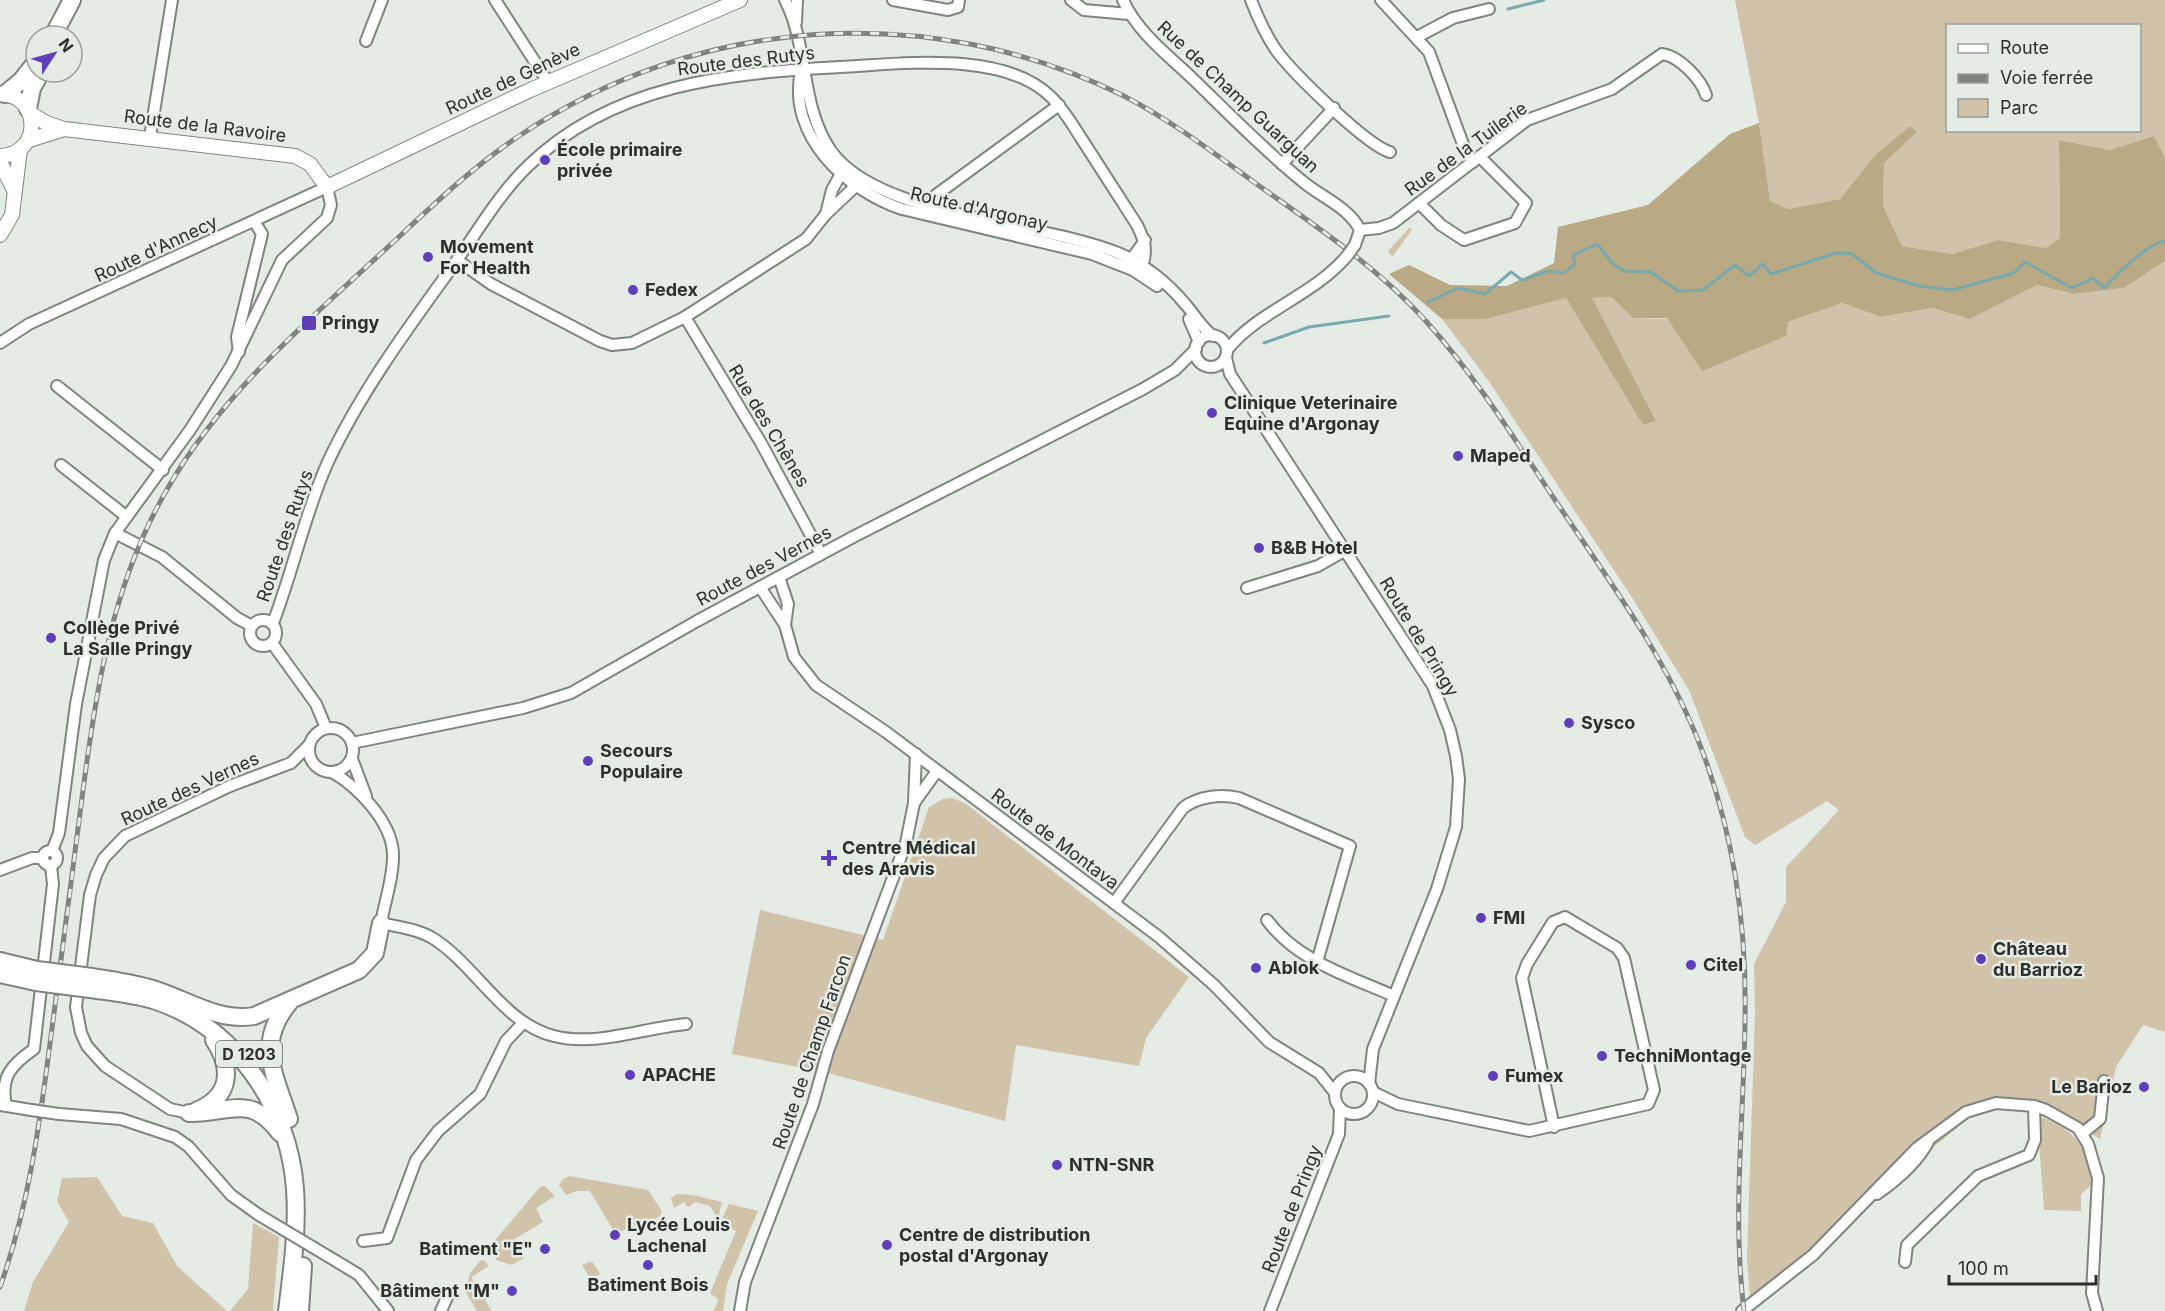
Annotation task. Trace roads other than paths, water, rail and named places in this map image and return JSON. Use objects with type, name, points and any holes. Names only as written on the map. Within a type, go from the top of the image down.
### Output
[{"type":"highway","points":[[59,24],[72,0]]},
{"type":"highway","points":[[69,24],[80,0]]},
{"type":"highway","points":[[2,94],[24,77]]},
{"type":"highway","points":[[29,111],[34,84]]},
{"type":"highway","points":[[177,998],[221,1015],[240,1018],[262,1014],[359,970],[375,953],[381,922]]},
{"type":"highway","name":"D 1203","points":[[0,961],[37,976]]},
{"type":"highway","name":"D 1203","points":[[0,974],[91,983],[136,984],[177,998],[210,1019],[249,1053],[272,1086],[301,1163],[305,1204],[300,1311]]},
{"type":"highway","name":"D 1203","points":[[91,983],[153,1000],[183,1014],[207,1028],[238,1055],[255,1075],[291,1140],[296,1215],[287,1311]]},
{"type":"highway","points":[[291,1140],[272,1068],[269,1046],[275,1023],[293,998]]},
{"type":"highway","points":[[189,1113],[215,1099],[226,1079],[225,1059],[207,1028]]},
{"type":"highway","points":[[189,1113],[237,1106],[251,1108],[291,1140]]},
{"type":"main road","name":"Route de Genève","points":[[716,10],[730,0]]},
{"type":"main road","name":"Route de Genève","points":[[327,187],[548,82],[740,0]]},
{"type":"main road","name":"Route de la Ravoire","points":[[2,94],[20,100],[29,111],[46,123],[64,129],[150,137],[295,156],[310,164],[327,187]]},
{"type":"main road","points":[[0,235],[12,215],[25,145],[33,126],[29,111]]},
{"type":"main road","name":"Route de la Ravoire","points":[[0,156],[64,129]]},
{"type":"main road","points":[[0,162],[15,192]]},
{"type":"street","points":[[150,137],[172,0]]},
{"type":"street","points":[[366,41],[382,0]]},
{"type":"street","points":[[495,0],[548,82]]},
{"type":"street","name":"Route d'Argonay","points":[[785,0],[796,28]]},
{"type":"street","name":"Route d'Argonay","points":[[797,0],[796,28],[801,68],[798,86],[804,118],[825,157],[883,202],[929,210],[1135,265],[1172,290],[1216,337],[1227,354]]},
{"type":"street","points":[[893,0],[948,10],[958,7],[959,0]]},
{"type":"street","points":[[1071,0],[1084,10],[1129,14]]},
{"type":"street","name":"Rue de Champ Guarguan","points":[[1123,0],[1129,14],[1144,32],[1302,182],[1346,211],[1360,230]]},
{"type":"street","points":[[1251,0],[1267,36],[1280,55],[1375,145],[1390,152]]},
{"type":"street","points":[[1381,0],[1400,24],[1417,37],[1433,61],[1464,147],[1526,203],[1512,225],[1464,240],[1441,225],[1419,203]]},
{"type":"street","points":[[1417,37],[1453,18],[1489,9]]},
{"type":"street","name":"Rue de la Tuilerie","points":[[1360,230],[1388,226],[1527,120],[1612,88],[1662,54],[1668,55],[1692,74],[1706,95]]},
{"type":"street","name":"Route des Rutys","points":[[273,623],[285,591],[305,520],[327,465],[353,413],[405,332],[506,190],[526,167],[560,139],[626,104],[688,82],[801,68],[921,62],[959,64],[1013,75],[1041,89],[1059,105],[1145,240],[1135,265]]},
{"type":"street","points":[[929,210],[936,195],[1059,105]]},
{"type":"street","points":[[1282,164],[1334,108]]},
{"type":"street","points":[[826,214],[843,171]]},
{"type":"street","points":[[457,260],[491,284],[604,343],[621,345],[643,340],[684,317],[806,240],[826,214],[859,184]]},
{"type":"street","points":[[0,870],[32,858],[47,862],[57,859],[52,851],[59,833],[76,704],[104,560],[115,533],[163,470],[239,352],[282,260],[327,218],[331,205],[327,187]]},
{"type":"street","name":"Route d'Annecy","points":[[0,343],[28,324],[327,187]]},
{"type":"street","points":[[239,352],[237,337],[262,234],[254,221]]},
{"type":"street","points":[[1213,367],[1251,327],[1312,288],[1347,256],[1355,246],[1360,230]]},
{"type":"street","name":"Route d'Argonay","points":[[1135,265],[1177,304],[1192,323],[1201,364]]},
{"type":"street","name":"Rue des Chênes","points":[[684,317],[761,443],[821,554]]},
{"type":"street","points":[[1197,346],[1216,337],[1251,327]]},
{"type":"street","name":"Route des Vernes","points":[[1175,370],[1197,346]]},
{"type":"street","name":"Route de Pringy","points":[[1227,354],[1230,374],[1433,686],[1450,730],[1459,779],[1455,827],[1450,850],[1373,1049],[1350,1077]]},
{"type":"street","points":[[1201,364],[1230,374]]},
{"type":"street","name":"Route des Vernes","points":[[352,743],[555,700],[589,684],[821,554],[1130,396],[1175,370],[1201,364]]},
{"type":"street","points":[[57,386],[163,470]]},
{"type":"street","points":[[62,465],[127,517]]},
{"type":"street","points":[[115,533],[170,562],[237,618],[252,626]]},
{"type":"street","points":[[1247,588],[1318,566],[1346,550]]},
{"type":"street","name":"Route de Montava","points":[[778,577],[788,604],[785,625]]},
{"type":"street","name":"Route de Montava","points":[[760,587],[785,625],[794,657],[816,685],[916,754],[1159,937],[1214,985],[1269,1042],[1319,1073],[1335,1093]]},
{"type":"street","points":[[263,619],[273,623],[277,632],[272,643],[264,646],[254,642],[250,634],[252,626],[263,619]]},
{"type":"street","points":[[272,643],[316,704],[326,728]]},
{"type":"street","points":[[371,807],[352,759],[352,743],[342,730],[326,728],[314,735],[309,745],[309,757],[315,766],[332,772],[351,784],[386,828],[393,852],[381,922],[432,938],[472,971],[523,1023],[553,1036],[589,1039],[686,1024]]},
{"type":"street","name":"Route des Vernes","points":[[189,1113],[170,1109],[105,1066],[87,1046],[81,1033],[76,1007],[90,895],[96,875],[113,846],[138,828],[230,786],[291,763],[309,745]]},
{"type":"street","name":"Route de Champ Farcon","points":[[740,1311],[745,1282],[813,1104],[828,1051],[906,843],[914,803],[916,754]]},
{"type":"street","points":[[332,772],[345,768],[352,759]]},
{"type":"street","name":"Route des Vernes","points":[[291,763],[315,766]]},
{"type":"street","name":"Route de Champ Farcon","points":[[914,803],[937,771]]},
{"type":"street","points":[[1114,903],[1183,808],[1196,800],[1228,796],[1239,798],[1350,846],[1317,962]]},
{"type":"street","points":[[47,862],[53,884],[34,1049],[5,1075],[0,1092],[3,1105],[58,1114],[121,1119],[175,1137],[188,1146],[231,1195],[259,1215],[359,1275],[388,1311]]},
{"type":"street","points":[[1398,1104],[1350,1077],[1339,1084],[1335,1093],[1340,1108],[1354,1115],[1369,1107],[1398,1104],[1529,1131],[1554,1127],[1645,1106],[1653,1098],[1654,1090],[1622,954],[1612,945],[1565,917],[1553,922],[1527,964],[1522,978],[1554,1127]]},
{"type":"street","points":[[1267,920],[1289,943],[1317,962],[1394,996]]},
{"type":"street","points":[[363,1241],[387,1238],[416,1160],[438,1131],[480,1094],[506,1041],[523,1023]]},
{"type":"street","name":"Route de Pringy","points":[[1371,1088],[1373,1049]]},
{"type":"street","name":"Route de Montava","points":[[1319,1073],[1350,1077]]},
{"type":"street","points":[[2083,1133],[2100,1119],[2103,1081]]},
{"type":"street","points":[[1369,1107],[1371,1088]]},
{"type":"street","points":[[1742,1311],[1759,1306],[1867,1201],[1917,1148],[1928,1142],[1955,1118],[1977,1107],[1996,1103],[2034,1106],[2066,1119],[2083,1133],[2094,1156],[2098,1178],[2092,1293],[2096,1309]]},
{"type":"street","points":[[1905,1262],[1907,1245],[1978,1176],[2029,1155],[2035,1140],[2034,1106]]},
{"type":"street","name":"Route de Pringy","points":[[1339,1134],[1340,1108]]},
{"type":"street","name":"Route de Pringy","points":[[1270,1311],[1339,1134],[1354,1115]]},
{"type":"street","points":[[441,1311],[448,1295]]},
{"type":"street","name":"Route de Pringy","points":[[1276,1311],[1277,1295]]},
{"type":"waterway","points":[[1508,9],[1544,0]]},
{"type":"waterway","points":[[1428,302],[1458,288],[1485,294],[1511,272],[1522,280],[1548,271],[1564,273],[1575,264],[1573,255],[1597,244],[1613,264],[1624,271],[1651,272],[1678,291],[1703,290],[1735,265],[1749,276],[1763,264],[1771,274],[1836,253],[1852,254],[1876,273],[1919,286],[1952,290],[2014,273],[2025,262],[2072,288],[2093,278],[2104,288],[2141,254],[2165,241]]},
{"type":"waterway","points":[[1264,343],[1309,327],[1389,316]]},
{"type":"railway","points":[[0,1287],[19,1226],[38,1131],[87,757],[109,637],[133,560],[149,522],[191,451],[241,388],[298,330],[451,189],[519,136],[589,96],[662,65],[738,45],[815,34],[893,34],[971,44],[1048,65],[1122,95],[1188,135],[1341,245],[1405,299],[1460,362],[1509,430],[1612,585],[1666,673],[1696,735],[1720,804],[1735,875],[1745,983],[1739,1202],[1744,1311]]},
{"type":"place","name":"École primaire privée","points":[[545,160]]},
{"type":"place","name":"Movement For Health","points":[[428,257]]},
{"type":"place","name":"Fedex","points":[[633,290]]},
{"type":"place","name":"Pringy","points":[[309,323]]},
{"type":"place","name":"Clinique Veterinaire Equine d'Argonay","points":[[1212,413]]},
{"type":"place","name":"Maped","points":[[1458,456]]},
{"type":"place","name":"B&B Hotel","points":[[1259,548]]},
{"type":"place","name":"Collège Privé La Salle Pringy","points":[[51,638]]},
{"type":"place","name":"Sysco","points":[[1569,723]]},
{"type":"place","name":"Secours Populaire","points":[[588,761]]},
{"type":"place","name":"Centre Médical des Aravis","points":[[829,858]]},
{"type":"place","name":"FMI","points":[[1481,918]]},
{"type":"place","name":"Château du Barrioz","points":[[1981,959]]},
{"type":"place","name":"Citel","points":[[1691,965]]},
{"type":"place","name":"Ablok","points":[[1256,968]]},
{"type":"place","name":"TechniMontage","points":[[1602,1056]]},
{"type":"place","name":"APACHE","points":[[630,1075]]},
{"type":"place","name":"Fumex","points":[[1493,1076]]},
{"type":"place","name":"Le Barioz","points":[[2144,1087]]},
{"type":"place","name":"NTN-SNR","points":[[1057,1165]]},
{"type":"place","name":"Lycée Louis Lachenal","points":[[615,1235]]},
{"type":"place","name":"Centre de distribution postal d'Argonay","points":[[887,1245]]},
{"type":"place","name":"Batiment \"E\"","points":[[545,1249]]},
{"type":"place","name":"Batiment Bois","points":[[648,1265]]},
{"type":"place","name":"Bâtiment \"M\"","points":[[512,1291]]}]
